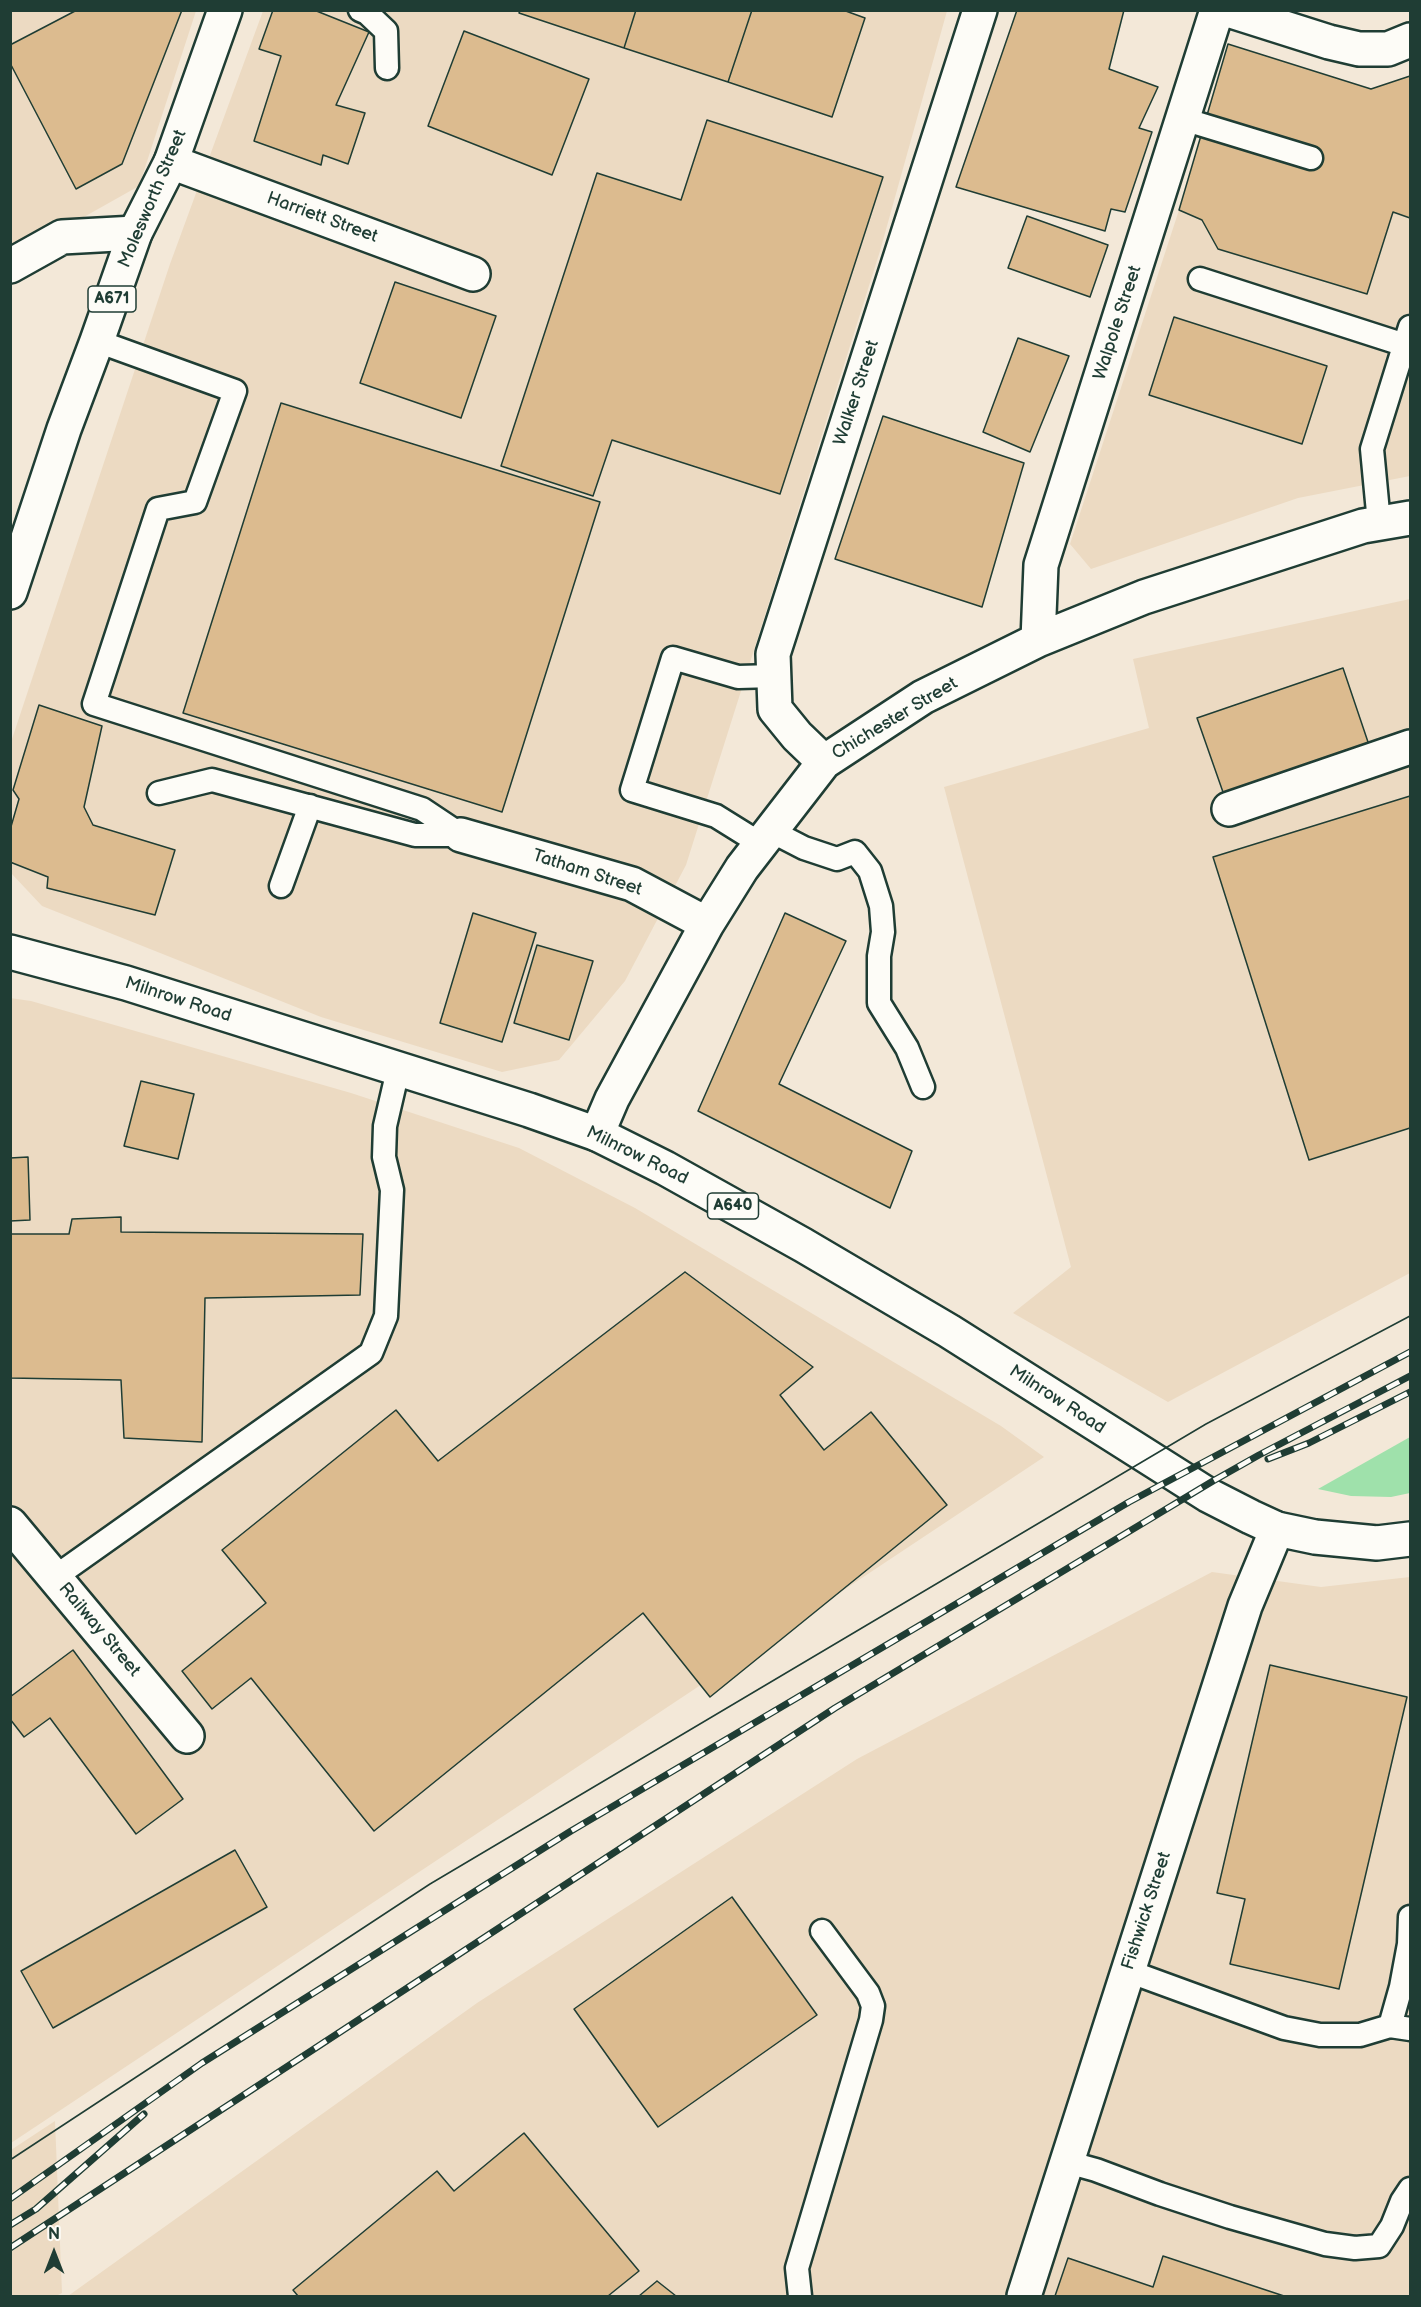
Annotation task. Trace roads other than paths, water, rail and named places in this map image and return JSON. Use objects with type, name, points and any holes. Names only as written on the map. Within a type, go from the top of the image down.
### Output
[{"type":"street","name":"Molesworth Street","points":[[10,592],[64,429],[98,341],[135,233],[171,162],[225,10]]},
{"type":"street","name":"Walker Street","points":[[824,762],[797,736],[775,709],[773,654],[980,10]]},
{"type":"street","name":"Walpole Street","points":[[1038,640],[1041,565],[1217,10]]},
{"type":"street","points":[[1228,10],[1329,42],[1359,49],[1388,49],[1410,40]]},
{"type":"street","name":"Harriett Street","points":[[171,162],[473,274]]},
{"type":"street","points":[[10,266],[62,237],[135,233]]},
{"type":"street","name":"Chichester Street","points":[[597,1134],[612,1098],[707,924],[742,868],[824,762],[923,697],[1038,640],[1144,597],[1352,529],[1410,518]]},
{"type":"street","points":[[1229,809],[1410,747]]},
{"type":"street","name":"Tatham Street","points":[[461,835],[632,884],[707,924]]},
{"type":"street","name":"Milnrow Road","points":[[10,952],[126,983],[529,1110],[597,1134],[665,1168],[803,1245],[949,1331],[1208,1495],[1277,1529],[1345,1541],[1377,1543],[1410,1539]]},
{"type":"street","name":"Railway Street","points":[[10,1524],[187,1736]]},
{"type":"street","name":"Fishwick Street","points":[[1024,2296],[1245,1606],[1277,1529]]},
{"type":"lane","points":[[360,10],[367,13],[386,31],[387,68]]},
{"type":"lane","points":[[1183,119],[1311,158]]},
{"type":"lane","points":[[1200,279],[1408,336],[1372,449],[1378,523]]},
{"type":"lane","points":[[98,341],[235,391],[195,502],[158,509],[94,704],[422,809],[461,835]]},
{"type":"lane","points":[[774,676],[738,677],[673,658],[632,790],[716,816],[766,837],[837,859],[855,852],[870,871],[881,906],[879,1003],[907,1048],[923,1087]]},
{"type":"lane","points":[[159,793],[212,780],[415,835],[461,835]]},
{"type":"lane","points":[[281,886],[310,806]]},
{"type":"lane","points":[[55,1577],[370,1353],[386,1316],[392,1190],[384,1157],[386,1126],[398,1070]]},
{"type":"lane","points":[[1128,1971],[1284,2028],[1320,2035],[1360,2035],[1400,2027],[1401,1987],[1409,1944],[1410,1917]]},
{"type":"lane","points":[[800,2296],[797,2268],[871,2020],[873,2006],[868,1993],[822,1931]]},
{"type":"lane","points":[[1067,2162],[1230,2217],[1325,2244],[1355,2248],[1379,2246],[1410,2190]]},
{"type":"tram line","points":[[10,2160],[430,1884],[1206,1424],[1410,1316]]},
{"type":"railway","points":[[10,2199],[202,2063],[571,1831],[1129,1502],[1410,1352]]},
{"type":"railway","points":[[10,2248],[835,1708],[1213,1481],[1410,1376]]},
{"type":"railway","points":[[1268,1459],[1309,1443],[1410,1392]]},
{"type":"railway","points":[[10,2225],[36,2209],[144,2114]]}]
